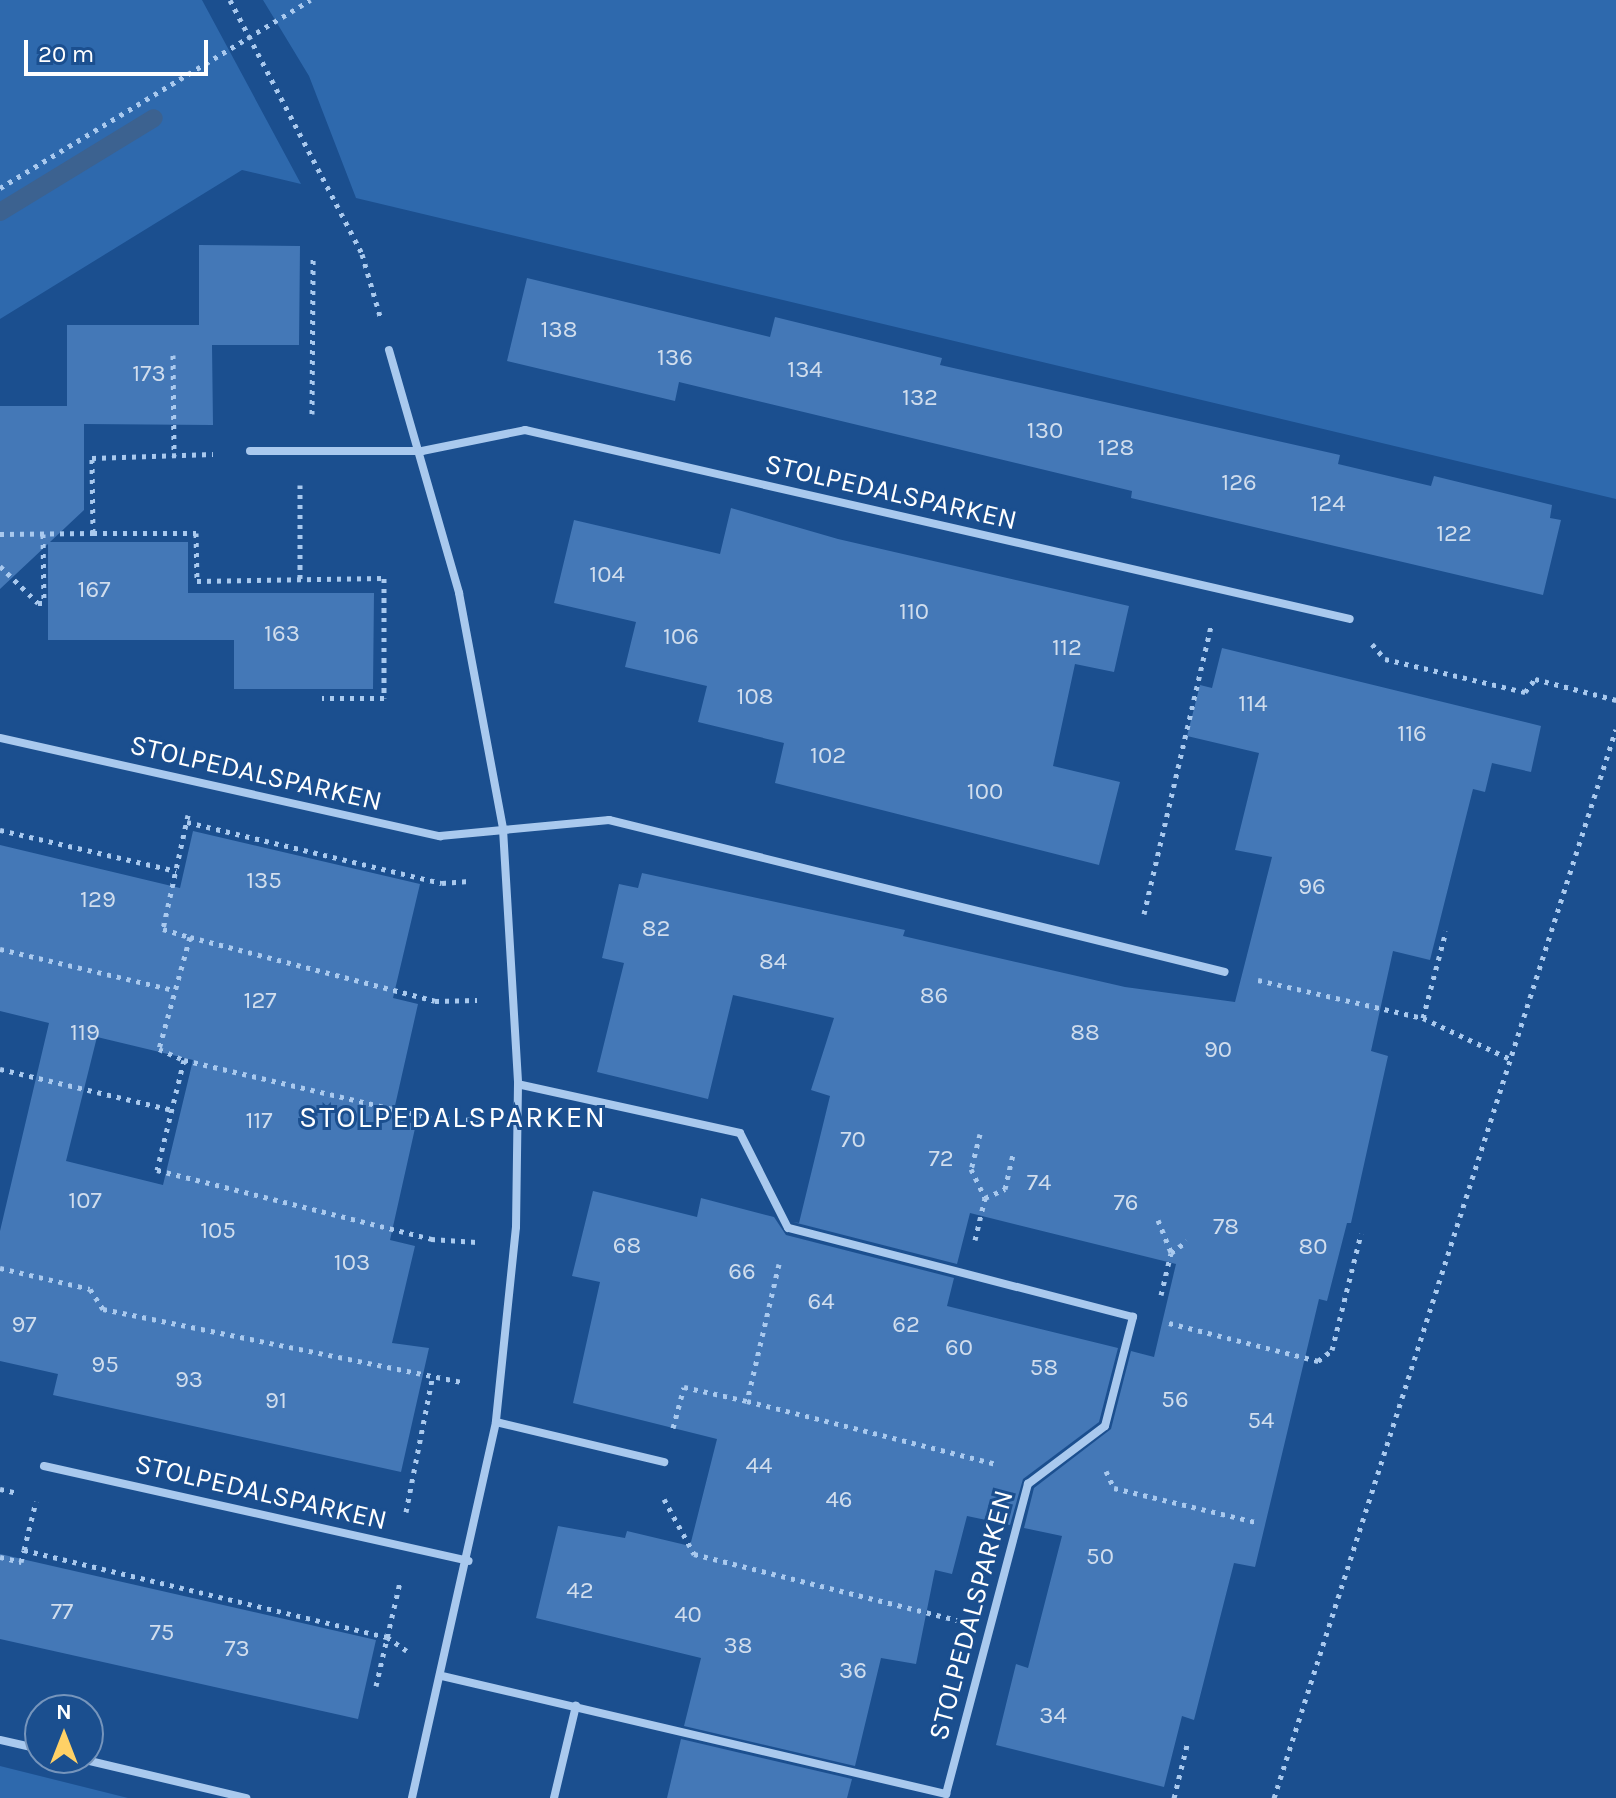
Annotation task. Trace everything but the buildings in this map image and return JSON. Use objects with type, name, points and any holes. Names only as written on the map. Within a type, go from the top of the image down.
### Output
[{"type":"street","points":[[389,350],[422,451],[459,593],[503,829],[518,1084],[516,1227],[496,1422],[468,1561],[412,1798]]},
{"type":"street","name":"STOLPEDALSPARKEN","points":[[250,451],[422,451],[525,430],[1350,619]]},
{"type":"street","name":"STOLPEDALSPARKEN","points":[[0,738],[440,836],[609,820],[1225,972]]},
{"type":"street","points":[[518,1084],[740,1133],[788,1228],[1133,1317]]},
{"type":"street","name":"STOLPEDALSPARKEN","points":[[442,1676],[946,1794],[1028,1484],[1105,1426],[1133,1317]]},
{"type":"street","points":[[496,1422],[664,1462]]},
{"type":"street","name":"STOLPEDALSPARKEN","points":[[44,1466],[468,1561]]},
{"type":"street","points":[[554,1798],[576,1706]]},
{"type":"street","points":[[0,1740],[24,1745]]},
{"type":"street","points":[[104,1764],[246,1798]]},
{"type":"path","points":[[230,0],[362,254],[389,350]]},
{"type":"path","points":[[0,188],[311,0]]},
{"type":"path","points":[[312,373],[313,255]]},
{"type":"path","points":[[173,355],[174,456]]},
{"type":"path","points":[[93,533],[92,458],[250,451]]},
{"type":"path","points":[[0,534],[196,533],[197,581],[384,578],[384,698],[322,698]]},
{"type":"path","points":[[300,533],[300,580]]},
{"type":"path","points":[[0,566],[46,603],[43,534]]},
{"type":"path","points":[[1135,950],[1220,590]]},
{"type":"path","points":[[1385,659],[1525,692],[1535,679],[1616,700]]},
{"type":"path","points":[[1274,1798],[1616,729]]},
{"type":"path","points":[[195,782],[163,929],[435,1001],[485,1000]]},
{"type":"path","points":[[187,822],[442,883],[476,881]]},
{"type":"path","points":[[0,830],[176,871]]},
{"type":"path","points":[[1423,1018],[1446,931]]},
{"type":"path","points":[[190,937],[159,1049],[184,1060],[436,1119],[487,1120]]},
{"type":"path","points":[[0,949],[174,990]]},
{"type":"path","points":[[1225,972],[1423,1018],[1510,1060]]},
{"type":"path","points":[[184,1060],[157,1170],[431,1239],[482,1243]]},
{"type":"path","points":[[0,1069],[172,1110]]},
{"type":"path","points":[[978,1227],[985,1198],[971,1169],[980,1134]]},
{"type":"path","points":[[985,1198],[1005,1189],[1013,1154]]},
{"type":"path","points":[[1158,1220],[1171,1253],[1166,1274]]},
{"type":"path","points":[[747,1401],[788,1228]]},
{"type":"path","points":[[1133,1317],[1318,1361],[1332,1350],[1361,1234]]},
{"type":"path","points":[[1171,1253],[1187,1241]]},
{"type":"path","points":[[0,1268],[90,1289],[103,1309],[432,1380],[470,1383]]},
{"type":"path","points":[[404,1524],[432,1380]]},
{"type":"path","points":[[673,1430],[684,1387],[1039,1475]]},
{"type":"path","points":[[1089,1438],[1114,1488],[1256,1522]]},
{"type":"path","points":[[657,1488],[694,1554],[989,1628]]},
{"type":"path","points":[[0,1489],[37,1498],[21,1562],[0,1557]]},
{"type":"path","points":[[24,1550],[387,1637],[442,1676]]},
{"type":"path","points":[[376,1686],[403,1570]]},
{"type":"path","points":[[1174,1798],[1187,1745]]},
{"type":"shaded area","points":[[0,0],[202,0],[301,184],[242,170],[0,319]]},
{"type":"shaded area","points":[[263,0],[1616,0],[1616,499],[356,198],[309,76]]},
{"type":"shaded area","points":[[0,1766],[128,1798],[0,1798]]},
{"type":"waterway","points":[[0,212],[154,118]]},
{"type":"district","name":"STOLPEDALSPARKEN","points":[[453,1117]]}]
